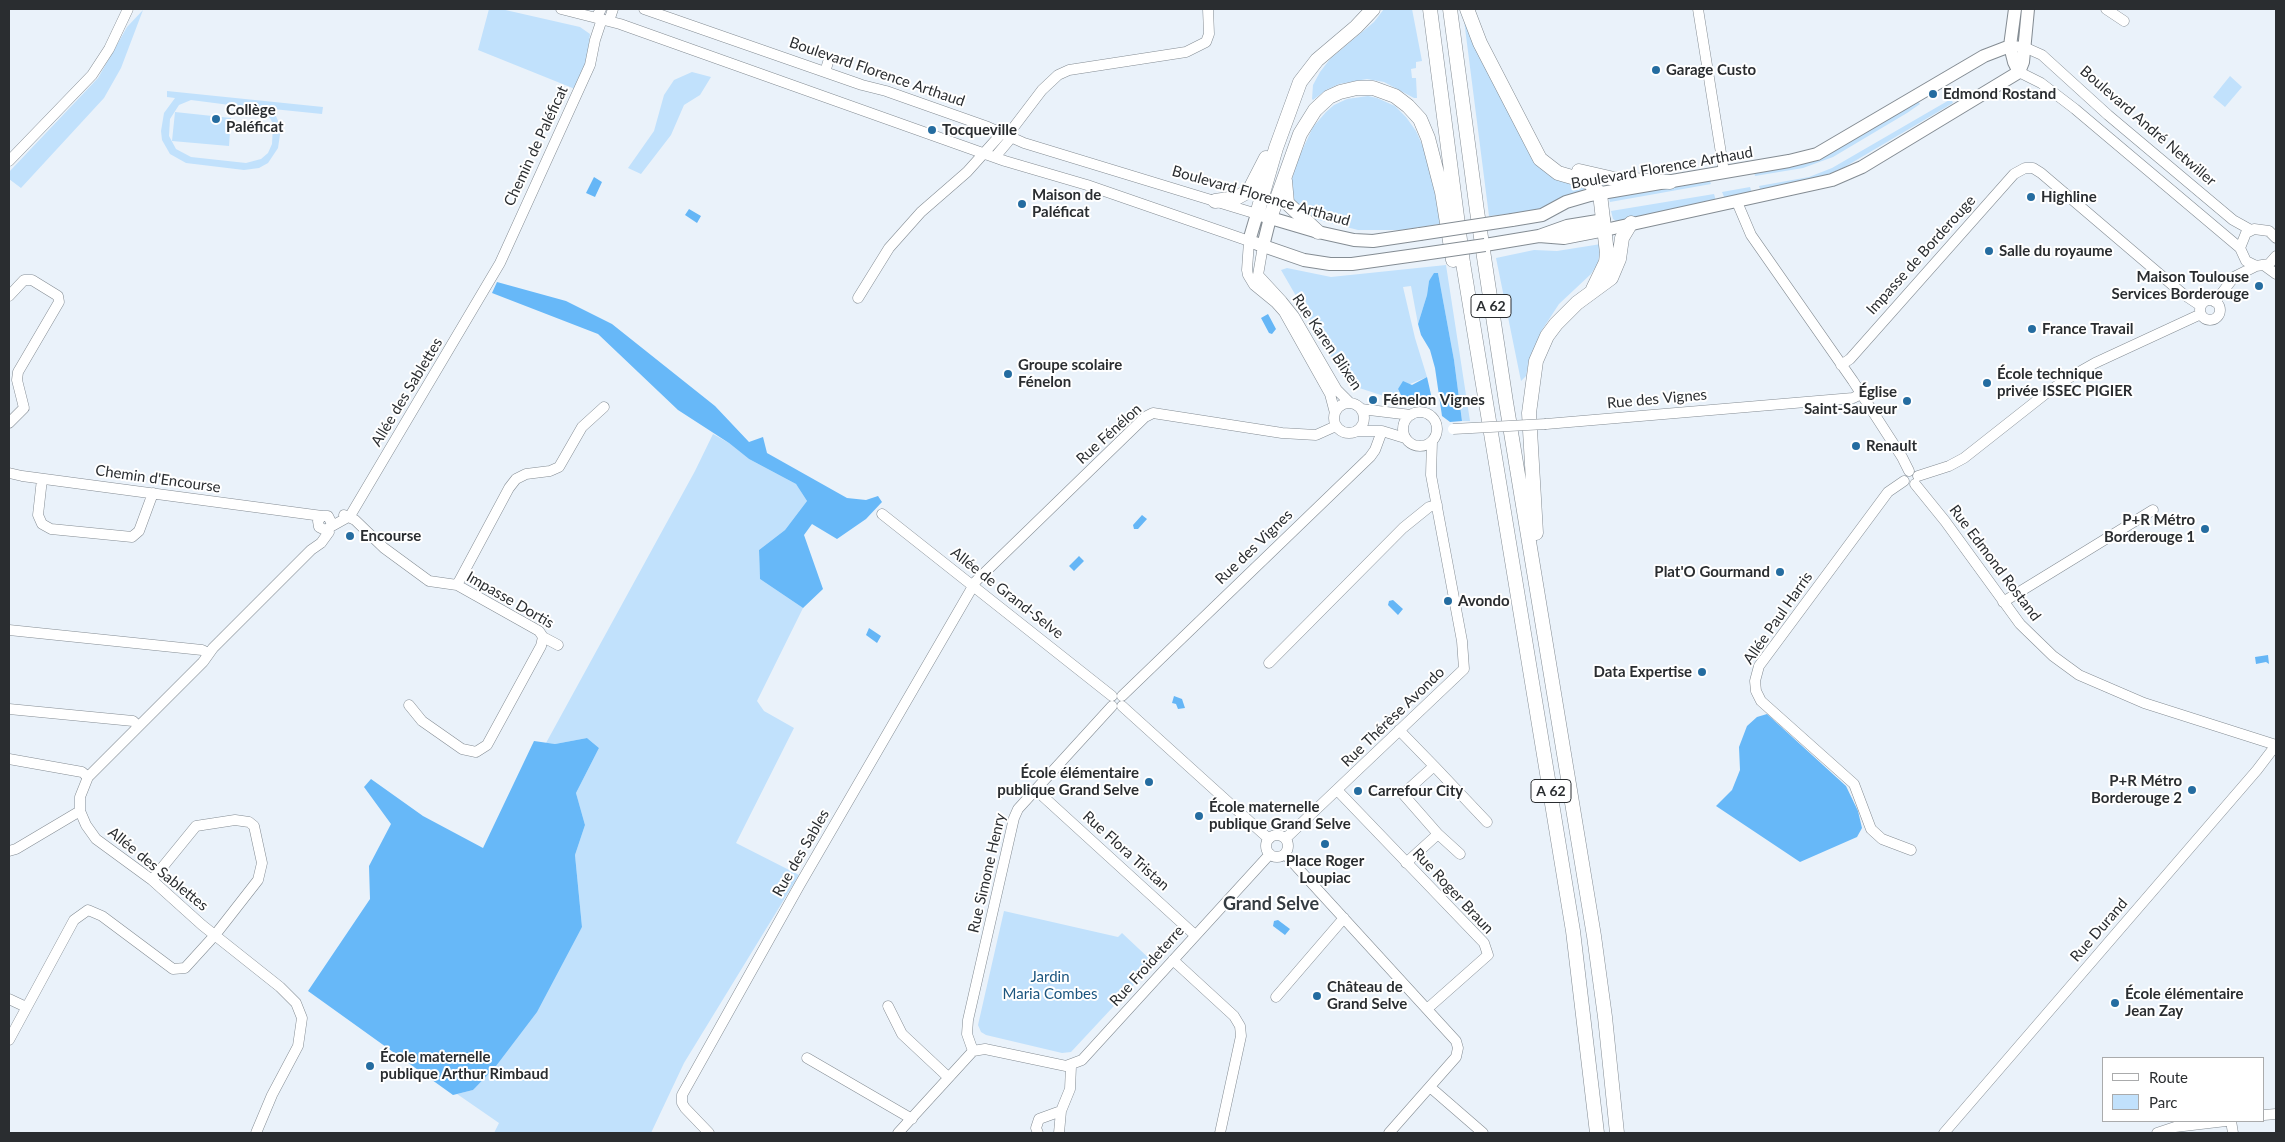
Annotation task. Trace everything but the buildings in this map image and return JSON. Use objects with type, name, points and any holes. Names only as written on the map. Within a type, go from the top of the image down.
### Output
[{"type":"highway","points":[[1264,216],[1276,148],[1295,92],[1304,75],[1317,60],[1356,27],[1373,9]]},
{"type":"highway","name":"A 62","points":[[1430,9],[1463,263],[1492,450],[1537,708],[1573,931],[1596,1133]]},
{"type":"highway","name":"A 62","points":[[1450,9],[1490,297],[1594,936],[1606,1025],[1617,1133]]},
{"type":"highway","points":[[1467,9],[1480,43],[1540,159],[1558,173],[1589,182],[1600,194],[1608,246],[1606,262],[1592,292]]},
{"type":"highway","points":[[1264,216],[1286,171],[1300,134],[1310,116],[1322,103],[1340,92],[1357,88],[1374,88],[1395,96],[1414,111],[1428,138],[1442,192],[1480,431],[1492,450]]},
{"type":"highway","points":[[1215,201],[1236,198],[1249,191],[1265,159],[1276,148]]},
{"type":"highway","points":[[1536,150],[1548,159],[1574,170],[1614,179],[1670,182]]},
{"type":"highway","points":[[1286,171],[1285,190],[1287,203],[1295,212],[1308,220],[1318,232]]},
{"type":"highway","points":[[1540,601],[1529,413],[1536,361],[1547,336],[1565,315],[1611,278],[1619,260],[1622,238],[1632,223]]},
{"type":"main road","points":[[2015,9],[2010,46],[2014,62],[2020,72]]},
{"type":"main road","points":[[2020,72],[2028,9]]},
{"type":"main road","name":"Boulevard Florence Arthaud","points":[[1264,216],[1318,232],[1364,241],[1538,216],[1571,200],[1817,154],[1984,56],[2010,46]]},
{"type":"main road","points":[[1264,216],[1250,241],[1304,260],[1330,264],[1352,264],[1539,236],[1564,238],[1605,225],[1632,223],[1815,185],[1854,171],[2020,72]]},
{"type":"main road","points":[[1263,246],[1264,216]]},
{"type":"street","points":[[9,161],[92,75],[109,49],[128,9]]},
{"type":"street","points":[[561,9],[602,17],[983,153],[1250,241]]},
{"type":"street","name":"Chemin de Paléficat","points":[[488,282],[500,263],[590,65],[594,40],[602,17],[613,9]]},
{"type":"street","name":"Boulevard Florence Arthaud","points":[[644,9],[862,85],[877,88],[1007,136],[1264,216]]},
{"type":"street","points":[[995,157],[1007,136],[1042,90],[1058,75],[1069,70],[1186,52],[1206,42],[1209,34],[1208,9]]},
{"type":"street","points":[[1698,9],[1724,172]]},
{"type":"street","points":[[2106,9],[2124,21]]},
{"type":"street","name":"Boulevard André Netwiller","points":[[2010,46],[2024,47],[2042,55],[2101,109],[2227,215],[2251,230]]},
{"type":"street","points":[[825,72],[829,59]]},
{"type":"street","points":[[2020,72],[2041,83],[2075,108],[2241,252],[2260,266],[2276,274]]},
{"type":"street","points":[[858,298],[890,248],[921,212],[966,172],[983,153],[1007,136]]},
{"type":"street","name":"Impasse de Borderouge","points":[[1841,365],[1850,359],[2014,174],[2026,168],[2033,168],[2041,173],[2201,310]]},
{"type":"street","name":"Rue Edmond Rostand","points":[[1737,202],[1752,235],[1861,394],[1914,477],[2003,602],[2032,637],[2079,675],[2137,701],[2276,745]]},
{"type":"street","points":[[2215,302],[2234,277],[2241,252],[2242,238],[2251,230],[2262,228],[2275,233]]},
{"type":"street","name":"Rue Karen Blixen","points":[[1250,241],[1248,275],[1254,285],[1284,312],[1330,394],[1335,413]]},
{"type":"street","name":"Rue Karen Blixen","points":[[1263,246],[1257,270],[1260,279],[1294,316],[1337,390],[1350,403]]},
{"type":"street","points":[[2234,277],[2260,266],[2276,256]]},
{"type":"street","points":[[9,296],[24,280],[32,280],[58,296],[59,302],[18,372],[17,380],[24,408],[9,423]]},
{"type":"street","name":"Allée des Sablettes","points":[[350,516],[488,282]]},
{"type":"street","points":[[1914,477],[1949,466],[1964,458],[2049,391],[2072,376],[2201,310],[2207,300],[2215,302],[2219,307],[2218,316],[2208,320],[2201,310]]},
{"type":"street","name":"Rue des Vignes","points":[[1435,423],[1454,429],[1546,424],[1852,398],[1861,394]]},
{"type":"street","points":[[1269,663],[1403,528],[1430,507],[1437,505],[1431,475],[1424,458],[1415,445],[1405,438],[1382,431],[1343,432],[1336,426],[1335,413],[1340,406],[1350,403],[1361,409],[1411,415],[1425,414],[1435,423],[1431,475]]},
{"type":"street","points":[[457,585],[509,488],[516,480],[526,474],[550,471],[559,467],[582,427],[604,407]]},
{"type":"street","points":[[1357,431],[1363,421],[1361,409]]},
{"type":"street","name":"Rue Fénélon","points":[[973,586],[1146,417],[1154,413],[1282,434],[1316,435],[1336,426]]},
{"type":"street","points":[[1405,438],[1403,427],[1411,415]]},
{"type":"street","name":"Rue des Vignes","points":[[1434,438],[1454,429]]},
{"type":"street","name":"Rue des Vignes","points":[[1117,701],[1370,457],[1375,450],[1382,431]]},
{"type":"street","points":[[1415,445],[1424,446],[1434,438]]},
{"type":"street","name":"Chemin d'Encourse","points":[[9,473],[303,513],[325,523]]},
{"type":"street","name":"Allée Paul Harris","points":[[1911,850],[1882,839],[1871,829],[1854,784],[1761,701],[1756,691],[1755,681],[1760,666],[1888,492],[1904,481],[1904,475],[1914,477]]},
{"type":"street","points":[[42,479],[38,516],[42,524],[51,529],[132,537],[139,531],[153,492]]},
{"type":"street","name":"Rue Thérèse Avondo","points":[[1286,838],[1338,791],[1464,669],[1462,641],[1437,505]]},
{"type":"street","points":[[2003,602],[2152,510]]},
{"type":"street","name":"Allée de Grand-Selve","points":[[882,514],[1117,701],[1269,839]]},
{"type":"street","points":[[9,851],[16,849],[80,812],[80,797],[88,777],[311,550],[325,523],[350,516]]},
{"type":"street","name":"Impasse Dortis","points":[[350,516],[384,548],[429,581],[457,585],[539,630],[543,637],[558,645]]},
{"type":"street","name":"Rue des Sables","points":[[708,1133],[685,1108],[682,1103],[682,1095],[799,886],[973,586]]},
{"type":"street","points":[[9,630],[202,650],[208,653]]},
{"type":"street","points":[[409,705],[422,721],[462,749],[476,752],[487,745],[541,646],[543,637]]},
{"type":"street","name":"Rue Simone Henry","points":[[973,1051],[967,1034],[968,1020],[1014,818],[1018,809],[1117,701]]},
{"type":"street","points":[[9,709],[133,721],[138,726]]},
{"type":"street","points":[[1399,730],[1487,822]]},
{"type":"street","name":"Rue Durand","points":[[1944,1133],[2257,770],[2276,745]]},
{"type":"street","points":[[9,759],[82,772],[88,777]]},
{"type":"street","points":[[1434,766],[1403,794],[1438,834],[1460,854]]},
{"type":"street","name":"Rue Flora Tristan","points":[[1036,790],[1196,935]]},
{"type":"street","name":"Rue Roger Braun","points":[[1338,791],[1484,943],[1488,955],[1427,1009]]},
{"type":"street","name":"Allée des Sablettes","points":[[80,812],[90,833],[96,839],[152,880],[215,935],[280,987],[296,1003],[302,1018],[298,1046],[272,1095],[256,1133]]},
{"type":"street","points":[[9,1040],[74,920],[88,910],[102,916],[174,969],[185,968],[215,935],[258,880],[262,863],[254,826],[248,822],[235,820],[196,826],[152,880]]},
{"type":"street","points":[[1276,834],[1286,838],[1288,846],[1284,854],[1278,856],[1270,854],[1266,847],[1269,839],[1276,834]]},
{"type":"street","points":[[1406,863],[1438,834]]},
{"type":"street","name":"Rue Froideterre","points":[[1071,1066],[1082,1060],[1270,854]]},
{"type":"street","points":[[1284,854],[1456,1041],[1458,1048],[1456,1057],[1389,1133]]},
{"type":"street","points":[[1276,997],[1344,918]]},
{"type":"street","points":[[1173,960],[1234,1016],[1240,1026],[1241,1036],[1220,1133]]},
{"type":"street","points":[[9,1000],[26,1007]]},
{"type":"street","points":[[888,1006],[902,1034],[948,1077]]},
{"type":"street","points":[[898,1133],[973,1051],[990,1050],[1062,1066],[1071,1066],[1070,1089],[1061,1110],[1058,1133]]},
{"type":"street","points":[[807,1058],[912,1118]]},
{"type":"street","points":[[1430,1087],[1483,1133]]},
{"type":"street","points":[[1038,1133],[1036,1128],[1039,1119],[1061,1110]]},
{"type":"street","points":[[2157,1133],[2175,1127],[2218,1122]]},
{"type":"green space","points":[[489,9],[501,9],[580,27],[590,34],[587,62],[575,89],[478,50]]},
{"type":"green space","points":[[1384,9],[1412,9],[1422,61],[1416,62],[1416,68],[1411,69],[1412,78],[1416,78],[1417,98],[1384,82],[1367,79],[1339,84],[1326,90],[1313,100],[1313,85],[1330,59],[1374,22]]},
{"type":"green space","points":[[143,10],[121,68],[104,98],[21,188],[9,179],[9,172],[98,78],[127,27]]},
{"type":"green space","points":[[1464,20],[1473,43],[1531,156],[1589,189],[1538,211],[1489,216]]},
{"type":"green space","points":[[692,72],[711,77],[700,95],[684,105],[671,135],[641,174],[628,168],[654,131],[664,95],[674,80]]},
{"type":"green space","points":[[2230,76],[2242,87],[2225,107],[2213,97]]},
{"type":"green space","points":[[167,91],[323,107],[322,114],[273,109],[281,128],[278,148],[268,163],[259,168],[244,170],[186,163],[170,154],[162,140],[161,131],[164,113],[175,98],[167,97]],"holes":[[[191,100],[261,109],[273,124],[272,144],[268,153],[261,159],[246,163],[191,157],[176,149],[169,136],[170,119],[179,105]]]},
{"type":"green space","points":[[1368,96],[1395,106],[1416,131],[1424,149],[1434,182],[1440,224],[1400,230],[1358,230],[1315,219],[1293,204],[1290,185],[1299,157],[1313,127],[1334,105],[1347,99]]},
{"type":"green space","points":[[1951,99],[1953,103],[1843,168],[1822,177],[1761,192],[1759,186],[1809,177],[1832,168]]},
{"type":"green space","points":[[1918,101],[1920,104],[1907,113],[1833,157],[1803,168],[1755,176],[1754,172],[1803,163]]},
{"type":"green space","points":[[175,112],[231,118],[229,146],[172,141]]},
{"type":"green space","points":[[1709,179],[1711,184],[1610,202],[1609,198]]},
{"type":"green space","points":[[1750,187],[1752,193],[1725,199],[1722,192]]},
{"type":"green space","points":[[1714,194],[1716,201],[1616,221],[1613,219],[1611,211]]},
{"type":"green space","points":[[1601,244],[1598,263],[1591,274],[1559,304],[1542,330],[1529,361],[1526,376],[1521,381],[1496,258],[1534,250],[1557,251]]},
{"type":"green space","points":[[1446,265],[1470,421],[1462,421],[1454,360],[1438,273],[1429,281],[1427,295],[1418,324],[1411,286],[1403,287],[1415,338],[1427,377],[1398,389],[1401,397],[1393,399],[1347,384],[1281,270],[1287,268],[1331,277]]},
{"type":"green space","points":[[713,434],[729,443],[749,459],[796,484],[807,501],[785,530],[759,550],[760,579],[803,608],[757,701],[764,711],[794,728],[736,843],[799,875],[684,1063],[651,1133],[494,1133],[499,1123],[457,1094],[473,1090],[582,927],[575,855],[585,825],[576,793],[599,748],[587,738],[555,744],[546,743],[695,471]]},
{"type":"green space","name":"Jardin Maria Combes","points":[[1004,911],[1118,937],[1122,933],[1154,963],[1071,1052],[1062,1053],[986,1035],[981,1032],[978,1025]]},
{"type":"shaded area","points":[[594,177],[602,182],[595,197],[586,193]]},
{"type":"shaded area","points":[[689,209],[701,216],[697,223],[685,215]]},
{"type":"shaded area","points":[[1434,273],[1438,273],[1454,360],[1462,421],[1450,422],[1442,416],[1435,368],[1430,350],[1421,335],[1418,324],[1427,295],[1429,281]]},
{"type":"shaded area","points":[[497,282],[566,301],[612,324],[715,406],[749,442],[763,437],[767,453],[847,498],[866,500],[878,496],[882,502],[866,519],[837,539],[812,524],[804,535],[823,589],[803,608],[760,579],[759,550],[785,530],[807,501],[796,484],[749,459],[729,443],[678,410],[598,334],[492,293]]},
{"type":"shaded area","points":[[1268,314],[1276,329],[1272,334],[1269,333],[1261,318]]},
{"type":"shaded area","points":[[1427,377],[1432,399],[1423,396],[1405,403],[1398,389],[1403,381],[1412,385]]},
{"type":"shaded area","points":[[1142,515],[1147,519],[1138,529],[1134,529],[1133,525]]},
{"type":"shaded area","points":[[1079,556],[1084,561],[1074,571],[1069,566]]},
{"type":"shaded area","points":[[1393,600],[1403,609],[1398,615],[1388,605],[1389,601]]},
{"type":"shaded area","points":[[869,628],[881,636],[877,643],[866,635]]},
{"type":"shaded area","points":[[2268,655],[2269,664],[2266,662],[2256,664],[2255,657]]},
{"type":"shaded area","points":[[1174,696],[1182,699],[1185,708],[1178,709],[1176,704],[1172,703]]},
{"type":"shaded area","points":[[1767,714],[1846,786],[1858,811],[1862,828],[1857,837],[1800,862],[1716,806],[1732,790],[1740,770],[1739,747],[1747,726],[1757,717]]},
{"type":"shaded area","points":[[587,738],[599,748],[576,793],[585,825],[575,855],[582,927],[537,1012],[496,1066],[473,1090],[453,1095],[308,991],[370,899],[369,866],[391,824],[364,787],[371,779],[423,816],[483,848],[534,741],[555,744]]},
{"type":"shaded area","points":[[1278,920],[1290,929],[1285,935],[1273,926],[1274,921]]},
{"type":"place","name":"Garage Custo","points":[[1656,70]]},
{"type":"place","name":"Edmond Rostand","points":[[1933,94]]},
{"type":"place","name":"Collège Paléficat","points":[[216,119]]},
{"type":"place","name":"Tocqueville","points":[[932,130]]},
{"type":"place","name":"Highline","points":[[2031,197]]},
{"type":"place","name":"Maison de Paléficat","points":[[1022,204]]},
{"type":"place","name":"Salle du royaume","points":[[1989,251]]},
{"type":"place","name":"Maison Toulouse Services Borderouge","points":[[2259,286]]},
{"type":"place","name":"France Travail","points":[[2032,329]]},
{"type":"place","name":"Groupe scolaire Fénelon","points":[[1008,374]]},
{"type":"place","name":"École technique privée ISSEC PIGIER","points":[[1987,383]]},
{"type":"place","name":"Fénelon Vignes","points":[[1373,400]]},
{"type":"place","name":"Église Saint-Sauveur","points":[[1907,401]]},
{"type":"place","name":"Renault","points":[[1856,446]]},
{"type":"place","name":"P+R Métro Borderouge 1","points":[[2205,529]]},
{"type":"place","name":"Encourse","points":[[350,536]]},
{"type":"place","name":"Plat'O Gourmand","points":[[1780,572]]},
{"type":"place","name":"Avondo","points":[[1448,601]]},
{"type":"place","name":"Data Expertise","points":[[1702,672]]},
{"type":"place","name":"École élémentaire publique Grand Selve","points":[[1149,782]]},
{"type":"place","name":"P+R Métro Borderouge 2","points":[[2192,790]]},
{"type":"place","name":"Carrefour City","points":[[1358,791]]},
{"type":"place","name":"École maternelle publique Grand Selve","points":[[1199,816]]},
{"type":"place","name":"Place Roger Loupiac","points":[[1325,844]]},
{"type":"place","name":"Château de Grand Selve","points":[[1317,996]]},
{"type":"place","name":"École élémentaire Jean Zay","points":[[2115,1003]]},
{"type":"place","name":"École maternelle publique Arthur Rimbaud","points":[[370,1066]]},
{"type":"district","name":"Grand Selve","points":[[1271,904]]}]
